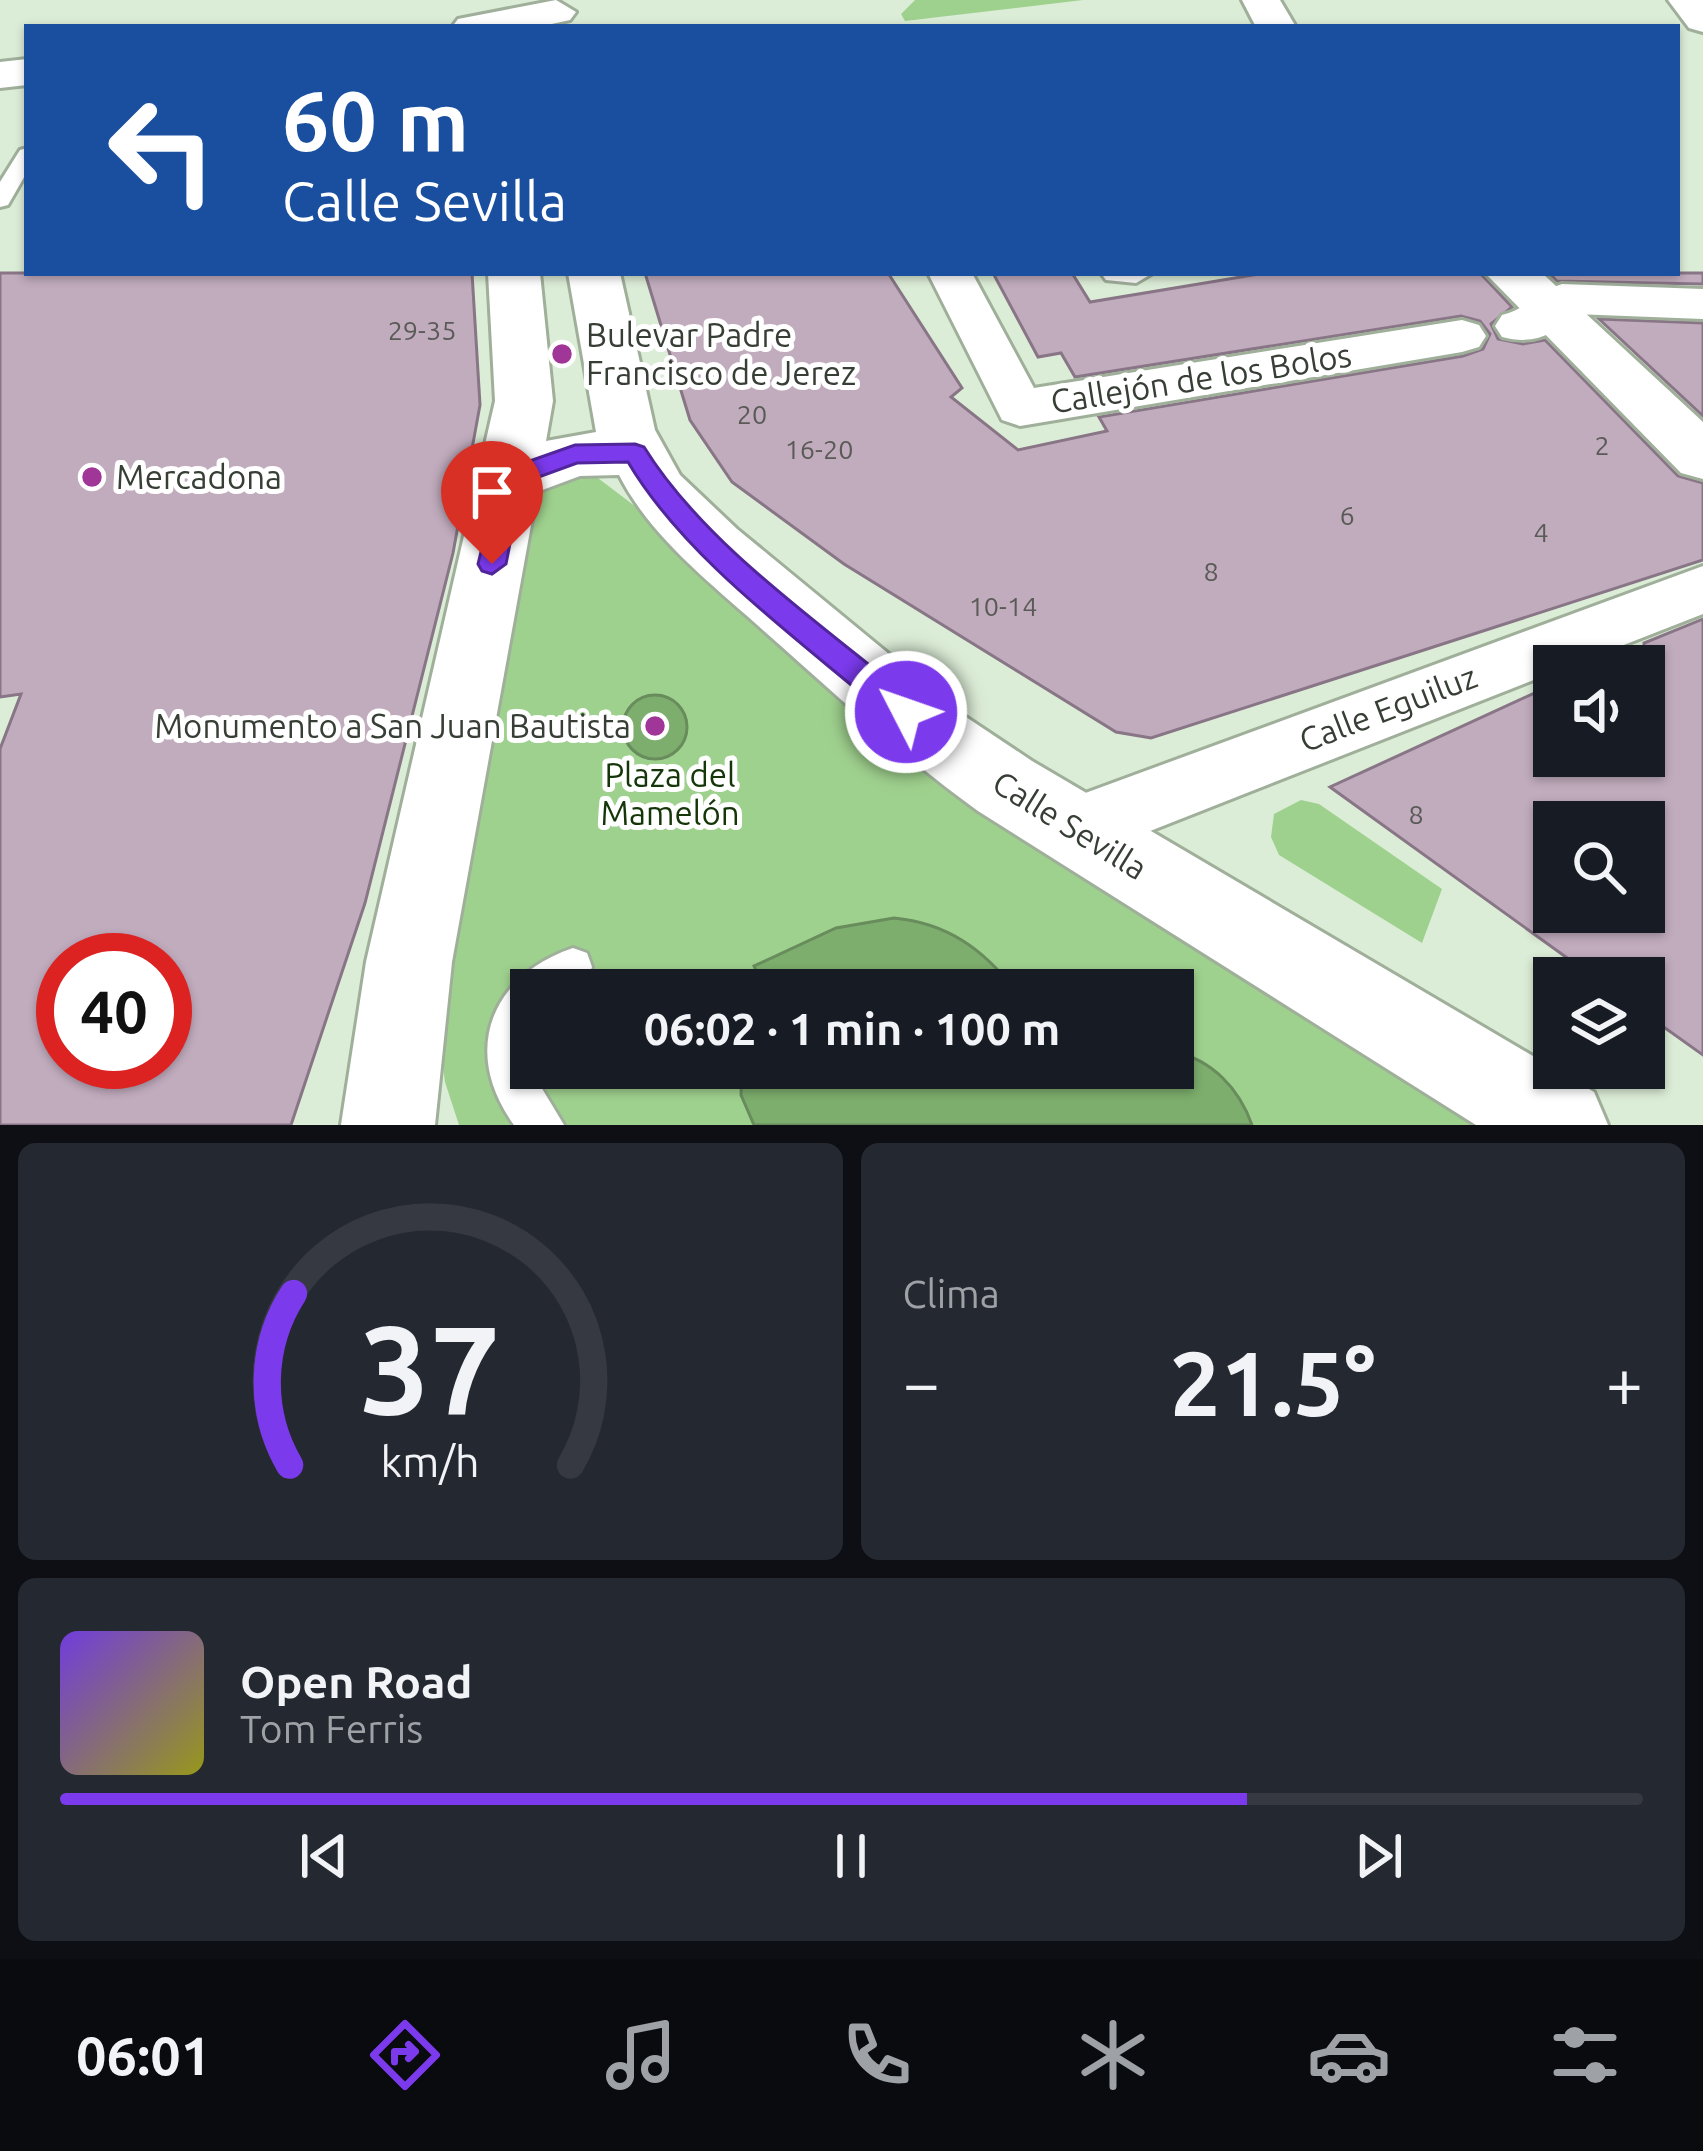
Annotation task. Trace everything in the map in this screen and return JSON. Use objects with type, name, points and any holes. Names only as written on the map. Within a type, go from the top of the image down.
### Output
[{"type":"street","points":[[1687,0],[1703,20]]},
{"type":"street","points":[[491,19],[556,13]]},
{"type":"street","points":[[388,1125],[409,962],[524,401],[514,276]]},
{"type":"street","name":"Calle Sevilla","points":[[594,276],[608,364],[635,453],[682,516],[812,632],[937,739],[1073,830],[1561,1125]]},
{"type":"street","name":"Callejón de los Bolos","points":[[952,276],[1020,408],[1462,335]]},
{"type":"street","points":[[1527,303],[1562,299],[1703,304]]},
{"type":"street","points":[[1527,303],[1703,457]]},
{"type":"street","points":[[510,478],[575,454],[635,453]]},
{"type":"street","name":"Calle Eguiluz","points":[[1073,830],[1703,590]]},
{"type":"lane","points":[[0,200],[24,159]]},
{"type":"lane","points":[[567,969],[573,967]]},
{"type":"lane","points":[[510,1032],[506,1047],[510,1083]]},
{"type":"lane","points":[[515,1089],[543,1125]]},
{"type":"green space","points":[[915,0],[1083,0],[905,21],[901,14]]},
{"type":"green space","name":"Plaza del Mamelón","points":[[590,472],[1514,1125],[459,1125],[445,1082],[438,1031],[536,489]]},
{"type":"green space","points":[[1301,800],[1319,804],[1442,889],[1422,943],[1279,855],[1271,837],[1274,814]]},
{"type":"shaded area","points":[[655,695],[677,705],[687,727],[677,749],[655,759],[633,749],[623,727],[633,705]]},
{"type":"shaded area","points":[[894,918],[913,921],[962,940],[996,969],[755,969],[836,928]]},
{"type":"shaded area","points":[[1194,1058],[1222,1078],[1240,1099],[1252,1125],[754,1125],[741,1089],[1194,1089]]},
{"type":"building","points":[[0,273],[472,276],[480,405],[453,553],[365,903],[291,1125],[0,1125],[0,749],[21,694],[0,697]]},
{"type":"building","points":[[1703,273],[1703,284],[1557,281],[1552,276]]},
{"type":"building","points":[[646,276],[890,276],[962,388],[951,397],[1018,450],[1107,431],[1099,417],[1463,356],[1483,349],[1490,334],[1480,321],[1461,316],[1075,377],[1061,353],[1038,357],[995,276],[1074,276],[1090,302],[1247,276],[1483,276],[1512,307],[1491,324],[1498,339],[1523,344],[1545,340],[1678,476],[1703,483],[1703,560],[1151,738],[1116,732],[844,564],[732,482],[690,420]]},
{"type":"building","points":[[1599,319],[1703,323],[1703,416]]},
{"type":"building","points":[[1703,619],[1703,1055],[1665,1028],[1665,957],[1566,957],[1330,787],[1533,694],[1533,777],[1665,777],[1665,645],[1644,645]]},
{"type":"place","name":"Bulevar Padre Francisco de Jerez","points":[[562,354]]},
{"type":"place","name":"Mercadona","points":[[92,477]]},
{"type":"place","name":"Monumento a San Juan Bautista","points":[[655,726]]},
{"type":"route","points":[[492,564],[510,478],[575,454],[635,453],[658,491],[714,547],[906,712]]}]
